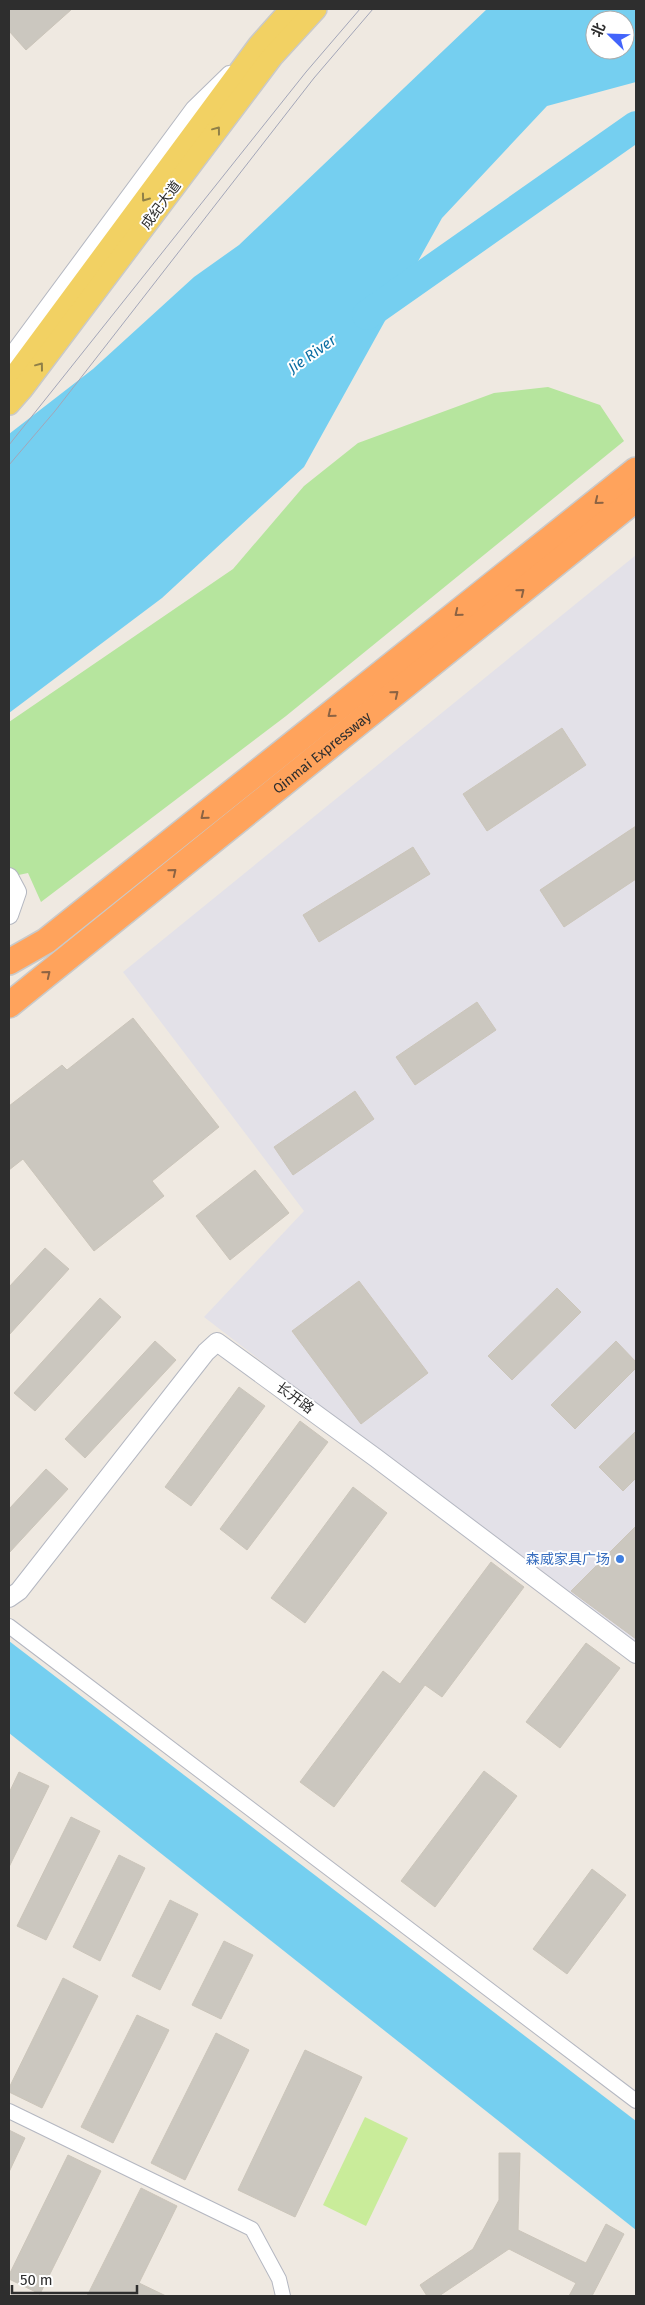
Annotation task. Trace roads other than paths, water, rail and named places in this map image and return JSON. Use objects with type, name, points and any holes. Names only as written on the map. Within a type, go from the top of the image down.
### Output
[{"type":"highway","name":"Qinmai Expressway","points":[[9,962],[46,941],[636,470]]},
{"type":"highway","name":"Qinmai Expressway","points":[[9,1005],[636,499]]},
{"type":"main road","name":"成纪大道","points":[[9,404],[29,380],[181,164],[259,45],[291,9]]},
{"type":"main road","name":"成纪大道","points":[[9,383],[181,164],[272,57],[316,9]]},
{"type":"street","points":[[9,357],[193,108],[259,45]]},
{"type":"street","points":[[9,877],[18,892],[9,915]]},
{"type":"street","name":"长开路","points":[[9,1598],[19,1591],[206,1352],[217,1342],[376,1458],[636,1654]]},
{"type":"street","points":[[9,1626],[636,2101]]},
{"type":"street","points":[[9,2111],[252,2229],[279,2280],[283,2296]]},
{"type":"water","points":[[487,9],[636,9],[636,82],[547,106],[442,218],[304,467],[162,598],[9,713],[9,434],[93,369],[194,277],[239,245]]},
{"type":"water","points":[[9,1641],[636,2121],[636,2230],[9,1733]]},
{"type":"waterway","name":"Jie River","points":[[367,315],[636,126]]},
{"type":"tram line","points":[[9,445],[306,72],[360,9]]},
{"type":"tram line","points":[[9,465],[55,411],[314,78],[373,9]]},
{"type":"place","name":"森威家具广场","points":[[620,1559]]}]
